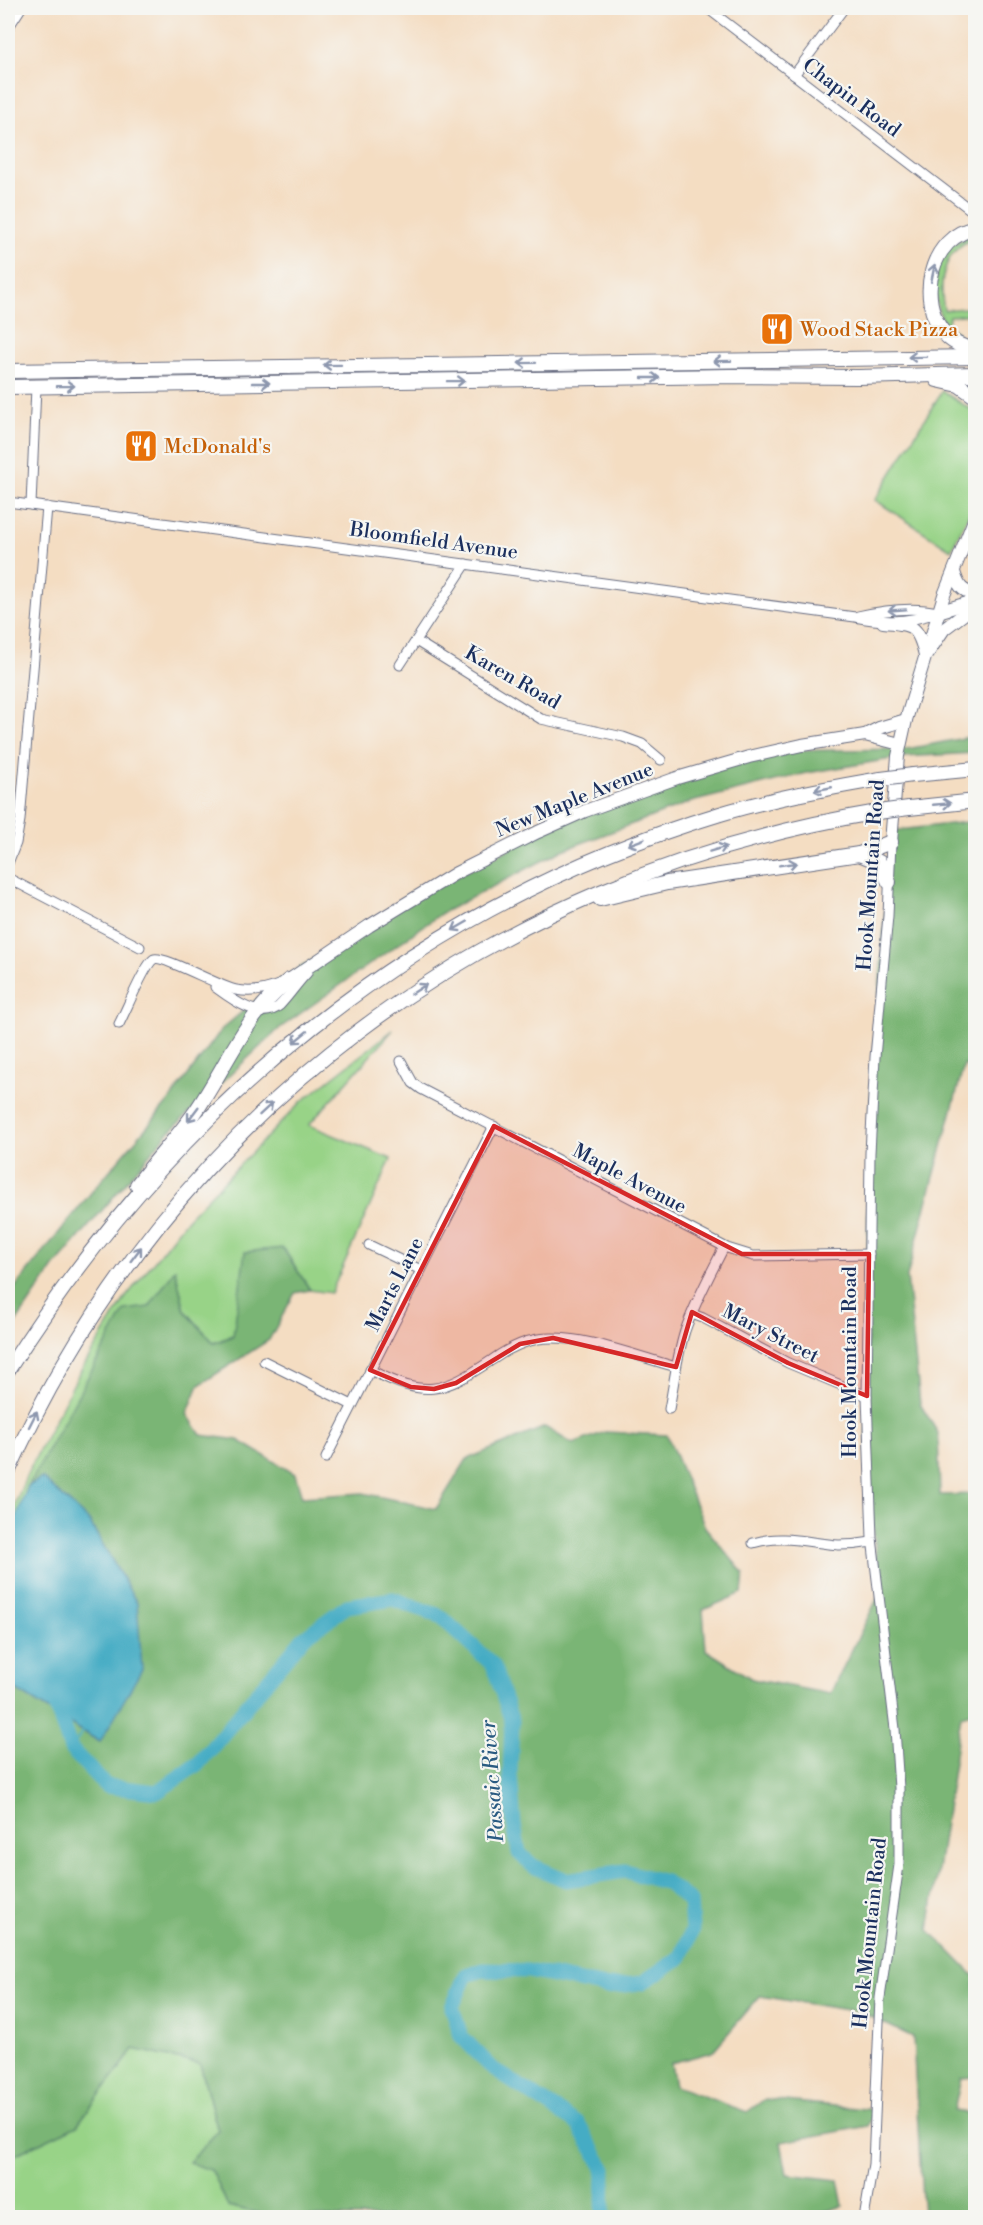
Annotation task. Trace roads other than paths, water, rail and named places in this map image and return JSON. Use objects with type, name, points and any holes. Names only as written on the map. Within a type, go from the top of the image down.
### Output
[{"type":"highway","points":[[975,228],[960,232],[942,247],[932,273],[930,296],[935,318],[944,333],[956,343],[975,351]]},
{"type":"highway","points":[[8,370],[975,357]]},
{"type":"highway","points":[[8,387],[730,376],[818,378],[975,374]]},
{"type":"highway","points":[[918,376],[959,386],[975,397]]},
{"type":"highway","points":[[74,1274],[178,1150],[240,1089],[322,1019],[428,945],[485,912],[541,883],[651,836],[752,805],[812,791],[881,779],[975,769]]},
{"type":"highway","points":[[8,1472],[55,1377],[100,1305],[162,1221],[225,1150],[293,1084],[367,1025],[446,971],[527,925],[612,886],[701,854],[788,830],[878,812],[975,801]]},
{"type":"highway","points":[[527,925],[590,902],[648,886],[859,854],[891,842]]},
{"type":"highway","points":[[859,854],[879,862],[890,882]]},
{"type":"highway","points":[[8,1370],[130,1193],[196,1110],[241,1033],[258,1011],[289,980]]},
{"type":"main road","name":"Hook Mountain Road","points":[[891,842],[900,744],[906,720],[938,612],[975,515]]},
{"type":"main road","points":[[954,572],[960,588],[975,594]]},
{"type":"main road","name":"Bloomfield Avenue","points":[[938,612],[975,601]]},
{"type":"main road","points":[[925,656],[944,629],[975,605]]},
{"type":"main road","points":[[883,622],[905,624],[915,630],[921,639],[925,656]]},
{"type":"main road","name":"New Maple Avenue","points":[[289,980],[369,926],[456,873],[496,851],[585,811],[677,778],[749,757],[802,745],[865,735],[906,720]]},
{"type":"main road","name":"New Maple Avenue","points":[[865,735],[900,744]]},
{"type":"street","points":[[8,28],[21,8]]},
{"type":"street","name":"Chapin Road","points":[[707,8],[975,214]]},
{"type":"street","points":[[794,75],[844,8]]},
{"type":"street","points":[[31,505],[36,387]]},
{"type":"street","name":"Bloomfield Avenue","points":[[8,502],[855,616],[883,622],[921,619],[938,612]]},
{"type":"street","points":[[8,863],[16,843],[20,820],[47,507]]},
{"type":"street","points":[[400,665],[466,564]]},
{"type":"street","name":"Bloomfield Avenue","points":[[855,616],[923,608],[938,612]]},
{"type":"street","name":"Karen Road","points":[[416,641],[541,719],[623,737],[642,744],[661,760]]},
{"type":"street","name":"Hook Mountain Road","points":[[864,2217],[873,2164],[879,2010],[899,1865],[900,1824],[895,1728],[872,1542],[867,1396],[874,1064],[888,915],[891,842]]},
{"type":"street","points":[[8,878],[140,947]]},
{"type":"street","points":[[119,1024],[146,969],[153,960],[158,958],[169,960],[225,987],[246,991],[273,987],[289,980]]},
{"type":"street","name":"New Maple Avenue","points":[[258,1011],[269,1011],[279,1005],[322,958]]},
{"type":"street","points":[[203,978],[258,1011]]},
{"type":"street","name":"Maple Avenue","points":[[401,1061],[413,1083],[421,1089],[724,1247],[753,1256],[869,1254]]},
{"type":"street","name":"Marts Lane","points":[[326,1458],[494,1126]]},
{"type":"street","points":[[369,1245],[421,1270]]},
{"type":"street","points":[[669,1409],[676,1367],[692,1314],[724,1247]]},
{"type":"street","name":"Mary Street","points":[[692,1314],[788,1363],[867,1396]]},
{"type":"street","points":[[370,1370],[411,1388],[434,1389],[456,1383],[505,1351],[520,1344],[553,1338],[590,1343],[676,1367]]},
{"type":"street","points":[[264,1361],[352,1405]]},
{"type":"street","points":[[753,1544],[774,1538],[838,1545],[872,1542]]},
{"type":"water","points":[[42,1478],[89,1521],[137,1603],[142,1669],[100,1742],[8,1685],[8,1539],[28,1486]]},
{"type":"waterway","name":"Passaic River","points":[[53,1698],[71,1749],[106,1786],[157,1792],[199,1763],[303,1638],[347,1606],[393,1599],[440,1616],[493,1665],[512,1722],[510,1773],[514,1825],[519,1853],[533,1866],[566,1880],[625,1871],[665,1882],[690,1901],[692,1930],[681,1957],[642,1983],[606,1987],[528,1971],[483,1970],[466,1975],[452,2007],[461,2036],[493,2069],[578,2124],[604,2168],[603,2218]]},
{"type":"waterway","points":[[71,1749],[84,1730]]},
{"type":"place","name":"Wood Stack Pizza","points":[[777,329]]},
{"type":"place","name":"McDonald's","points":[[141,446]]}]
